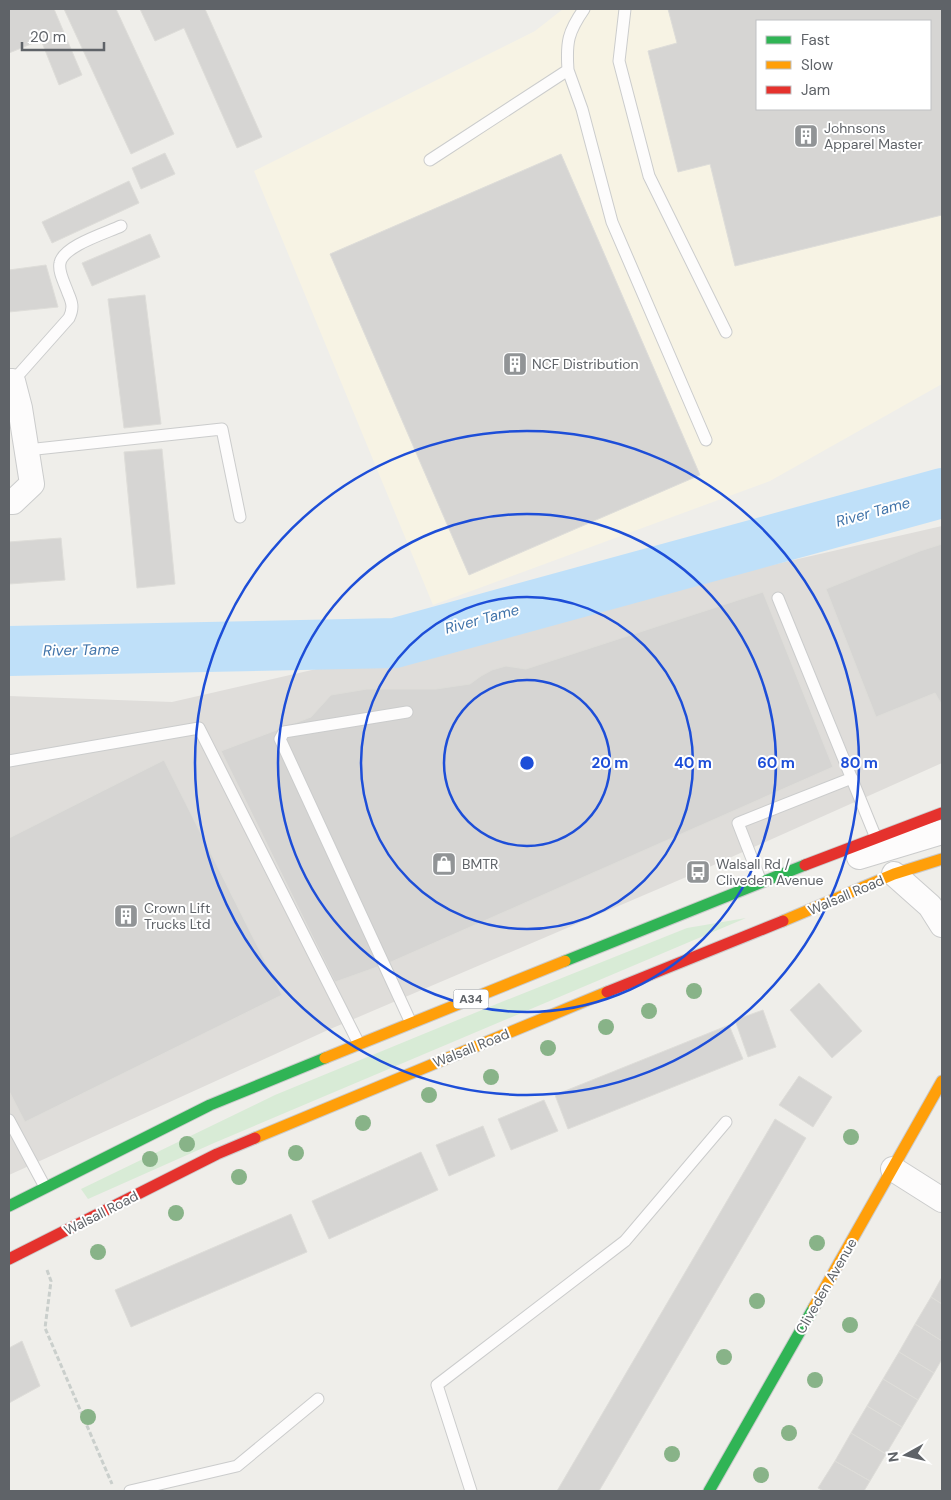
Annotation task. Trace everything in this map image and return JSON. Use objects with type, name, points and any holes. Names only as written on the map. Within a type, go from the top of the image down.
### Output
[{"type":"main road","name":"Walsall Road","points":[[9,1206],[210,1105],[718,899],[942,813]]},
{"type":"main road","name":"Walsall Road","points":[[9,1259],[217,1154],[826,904],[894,874],[942,859]]},
{"type":"main road","name":"Cliveden Avenue","points":[[708,1491],[894,1169],[942,1080]]},
{"type":"street","points":[[9,502],[13,502],[32,484],[20,408],[11,381]]},
{"type":"street","name":"Walsall Road","points":[[718,899],[942,832]]},
{"type":"street","points":[[894,874],[930,906],[942,925]]},
{"type":"street","points":[[894,1169],[942,1200]]},
{"type":"lane","points":[[584,9],[573,26],[567,49],[568,70],[582,110],[612,222],[706,440]]},
{"type":"lane","points":[[626,9],[619,61],[648,176],[726,332]]},
{"type":"lane","points":[[430,160],[568,70]]},
{"type":"lane","points":[[11,381],[69,318],[72,311],[72,305],[59,264],[63,256],[72,248],[121,226]]},
{"type":"lane","points":[[27,450],[222,429],[240,517]]},
{"type":"lane","points":[[778,598],[876,838]]},
{"type":"lane","points":[[407,712],[284,732],[280,740],[411,1023]]},
{"type":"lane","points":[[9,761],[199,728],[359,1044]]},
{"type":"lane","points":[[761,882],[738,823],[852,778]]},
{"type":"lane","points":[[9,1120],[45,1187]]},
{"type":"lane","points":[[471,1491],[437,1385],[625,1241],[726,1122]]},
{"type":"lane","points":[[133,1491],[237,1466],[318,1399]]},
{"type":"path","points":[[37,1245],[51,1281],[44,1328],[115,1491]]},
{"type":"shaded area","points":[[563,9],[942,9],[942,384],[770,481],[433,605],[254,171],[535,31]]},
{"type":"shaded area","points":[[942,526],[942,763],[698,872],[328,1030],[9,1175],[9,696],[172,702]]},
{"type":"green space","points":[[746,918],[214,1143],[88,1199],[81,1189],[275,1095],[499,1003],[687,928]]},
{"type":"building","points":[[9,9],[54,9],[82,75],[59,85],[41,40],[9,53]]},
{"type":"building","points":[[64,9],[116,9],[174,134],[131,154]]},
{"type":"building","points":[[140,9],[205,9],[262,137],[237,148],[184,28],[155,41]]},
{"type":"building","name":"Johnsons Apparel Master","points":[[668,9],[942,9],[942,215],[735,266],[710,164],[678,172],[648,51],[677,43]]},
{"type":"building","points":[[165,153],[175,174],[141,189],[132,168]]},
{"type":"building","name":"NCF Distribution","points":[[561,154],[700,475],[469,575],[330,254]]},
{"type":"building","points":[[129,181],[139,203],[52,243],[42,222]]},
{"type":"building","points":[[150,234],[160,257],[92,286],[82,263]]},
{"type":"building","points":[[46,265],[58,307],[9,312],[9,270]]},
{"type":"building","points":[[145,295],[161,424],[124,428],[108,299]]},
{"type":"building","points":[[162,449],[175,584],[137,588],[124,452]]},
{"type":"building","points":[[61,538],[65,580],[9,584],[9,542]]},
{"type":"building","points":[[942,544],[942,705],[935,693],[876,717],[826,589]]},
{"type":"building","name":"BMTR","points":[[763,592],[833,767],[391,962],[335,982],[221,751],[311,717],[331,695],[367,689],[436,689],[470,684],[492,670],[506,666],[526,669]]},
{"type":"building","name":"Crown Lift Trucks Ltd","points":[[164,760],[282,995],[25,1122],[9,1091],[9,838]]},
{"type":"building","points":[[819,983],[862,1031],[832,1058],[790,1010]]},
{"type":"building","points":[[763,1010],[776,1047],[748,1057],[735,1020]]},
{"type":"building","points":[[729,1025],[743,1059],[568,1129],[555,1095]]},
{"type":"building","points":[[799,1076],[832,1097],[813,1127],[779,1105]]},
{"type":"building","points":[[544,1100],[558,1131],[511,1150],[498,1119]]},
{"type":"building","points":[[775,1119],[806,1138],[599,1491],[557,1491]]},
{"type":"building","points":[[483,1126],[495,1156],[449,1176],[436,1145]]},
{"type":"building","points":[[421,1152],[438,1190],[329,1239],[312,1201]]},
{"type":"building","points":[[291,1214],[307,1252],[131,1327],[115,1290]]},
{"type":"building","points":[[942,1277],[942,1304],[931,1297]]},
{"type":"building","points":[[931,1297],[942,1304],[942,1341],[915,1324]]},
{"type":"building","points":[[915,1324],[942,1341],[942,1359],[934,1373],[899,1352]]},
{"type":"building","points":[[22,1341],[40,1386],[9,1403],[9,1348]]},
{"type":"building","points":[[899,1352],[934,1373],[918,1400],[883,1379]]},
{"type":"building","points":[[883,1379],[918,1400],[902,1427],[867,1406]]},
{"type":"building","points":[[867,1406],[902,1427],[886,1454],[851,1433]]},
{"type":"building","points":[[851,1433],[886,1454],[870,1481],[835,1461]]},
{"type":"building","points":[[835,1461],[870,1481],[864,1491],[824,1491],[818,1488]]},
{"type":"waterway","name":"River Tame","points":[[9,651],[395,643],[942,493]]},
{"type":"traffic: fast","points":[[565,961],[805,865]]},
{"type":"traffic: fast","points":[[9,1206],[210,1105],[325,1058]]},
{"type":"traffic: fast","points":[[709,1491],[814,1307]]},
{"type":"traffic: slow","points":[[783,921],[894,874],[942,859]]},
{"type":"traffic: slow","points":[[325,1058],[565,961]]},
{"type":"traffic: slow","points":[[255,1138],[607,992]]},
{"type":"traffic: slow","points":[[814,1307],[942,1081]]},
{"type":"traffic: jam","points":[[805,865],[942,813]]},
{"type":"traffic: jam","points":[[607,992],[783,921]]},
{"type":"traffic: jam","points":[[9,1259],[217,1154],[255,1138]]},
{"type":"place","name":"Johnsons Apparel Master","points":[[806,136]]},
{"type":"place","name":"NCF Distribution","points":[[515,364]]},
{"type":"place","name":"BMTR","points":[[444,864]]},
{"type":"place","name":"Walsall Rd / Cliveden Avenue","points":[[698,872]]},
{"type":"place","name":"Crown Lift Trucks Ltd","points":[[126,916]]}]
